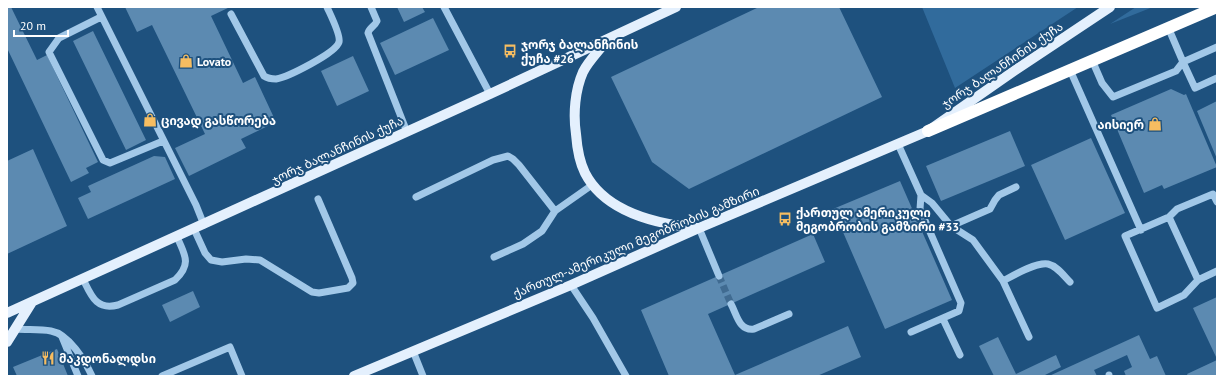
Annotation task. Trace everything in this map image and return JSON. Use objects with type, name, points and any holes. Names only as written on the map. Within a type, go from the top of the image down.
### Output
[{"type":"highway","points":[[928,131],[1217,7]]},
{"type":"main road","name":"ჯორჯ ბალანჩინის ქუჩა","points":[[7,313],[407,132],[676,7]]},
{"type":"main road","name":"ჯორჯ ბალანჩინის ქუჩა","points":[[928,131],[1110,7]]},
{"type":"main road","points":[[608,38],[584,70],[578,86],[574,125],[577,145],[584,171],[592,185],[611,203],[663,223],[699,228]]},
{"type":"main road","name":"ქართულ-ამერიკული მეგობრობის გამზირი","points":[[354,376],[571,285],[699,228],[928,131]]},
{"type":"main road","points":[[7,342],[32,302]]},
{"type":"street","points":[[97,7],[196,205],[205,253],[211,260],[222,262],[246,259],[260,260],[312,292],[319,294],[348,288],[353,283],[352,278],[318,199]]},
{"type":"street","points":[[231,14],[264,76],[275,79],[302,69],[334,49],[338,44],[339,38],[327,7]]},
{"type":"street","points":[[372,7],[377,21],[368,33],[407,132]]},
{"type":"street","points":[[444,7],[490,94]]},
{"type":"street","points":[[101,17],[59,38],[49,52],[99,153],[103,160],[110,163],[163,141]]},
{"type":"street","points":[[1168,27],[1195,88],[1217,78]]},
{"type":"street","points":[[1092,60],[1102,83],[1113,97],[1176,70],[1183,62],[1217,47]]},
{"type":"street","points":[[1070,70],[1141,230]]},
{"type":"street","points":[[898,144],[921,195],[920,209],[961,303],[959,312],[911,332]]},
{"type":"street","points":[[416,197],[493,160],[508,156],[514,159],[555,211]]},
{"type":"street","points":[[494,257],[523,244],[542,231],[555,211],[592,185]]},
{"type":"street","points":[[951,226],[990,209],[999,195],[1016,187]]},
{"type":"street","points":[[1217,202],[1213,194],[1176,209],[1170,217],[1125,236],[1157,308],[1184,294],[1198,280],[1217,271]]},
{"type":"street","points":[[921,195],[932,203],[951,226],[973,240],[1003,280],[1030,338]]},
{"type":"street","points":[[1170,217],[1198,280]]},
{"type":"street","points":[[699,228],[719,276]]},
{"type":"street","points":[[83,279],[94,300],[109,307],[118,305],[175,280],[182,274],[186,265],[186,257],[176,237]]},
{"type":"street","points":[[1003,280],[1038,264],[1048,264],[1055,268],[1070,282]]},
{"type":"street","points":[[571,285],[593,318],[626,376]]},
{"type":"street","points":[[732,304],[741,325],[748,330],[754,329],[789,314]]},
{"type":"street","points":[[943,319],[960,355]]},
{"type":"street","points":[[16,329],[51,331],[66,338],[86,363],[92,376]]},
{"type":"street","points":[[60,335],[78,376]]},
{"type":"street","points":[[162,376],[230,347],[242,376]]},
{"type":"street","points":[[413,351],[423,376]]},
{"type":"shaded area","points":[[922,7],[1078,7],[955,88]]},
{"type":"shaded area","points":[[1136,7],[1153,7],[1110,24]]},
{"type":"building","points":[[7,7],[11,7],[37,60],[47,55],[98,162],[86,168],[89,173],[71,182],[7,48]]},
{"type":"building","points":[[125,7],[230,7],[211,16],[243,83],[255,77],[276,122],[241,139],[246,148],[189,176],[175,148],[205,134],[152,25],[137,32]]},
{"type":"building","points":[[397,7],[422,7],[425,12],[404,22]]},
{"type":"building","points":[[759,7],[839,7],[882,97],[689,189],[652,162],[611,77]]},
{"type":"building","points":[[433,18],[449,50],[395,75],[380,43]]},
{"type":"building","points":[[93,31],[146,140],[126,150],[73,41]]},
{"type":"building","points":[[353,56],[369,91],[337,106],[321,71]]},
{"type":"building","points":[[1171,89],[1184,95],[1186,94],[1217,167],[1164,189],[1162,185],[1144,193],[1111,115]]},
{"type":"building","points":[[1217,101],[1217,159],[1197,111]]},
{"type":"building","points":[[1010,131],[1025,166],[941,201],[926,166]]},
{"type":"building","points":[[1091,138],[1125,213],[1065,240],[1031,165]]},
{"type":"building","points":[[33,149],[67,226],[7,254],[7,161]]},
{"type":"building","points":[[154,156],[165,157],[175,179],[88,219],[78,198],[91,192],[88,186]]},
{"type":"building","points":[[900,181],[952,300],[885,329],[833,209]]},
{"type":"building","points":[[813,234],[825,262],[708,314],[735,375],[848,326],[861,357],[817,376],[669,376],[641,310]]},
{"type":"building","points":[[193,291],[200,307],[170,322],[162,305]]},
{"type":"building","points":[[1217,297],[1217,359],[1193,308]]},
{"type":"building","points":[[1139,335],[1150,359],[1157,356],[1166,376],[1126,376],[1124,371],[1132,367],[1127,355],[1094,370],[1097,376],[1049,376]]},
{"type":"building","points":[[998,337],[1016,374],[1056,355],[1061,367],[1043,376],[994,376],[979,346]]},
{"type":"building","name":"მაკდონალდსი","points":[[57,349],[68,376],[17,376],[13,367]]},
{"type":"building","points":[[1217,360],[1217,376],[1188,376],[1187,374]]},
{"type":"tunnel","points":[[719,276],[731,304]]},
{"type":"place","name":"ჯორჯ ბალანჩინის ქუჩა #26","points":[[510,51]]},
{"type":"place","name":"Lovato","points":[[186,61]]},
{"type":"place","name":"ცივად გასწორება","points":[[150,120]]},
{"type":"place","name":"აისიერ","points":[[1155,124]]},
{"type":"place","name":"ქართულ ამერიკული მეგობრობის გამზირი #33","points":[[785,219]]},
{"type":"place","name":"მაკდონალდსი","points":[[48,358]]}]
